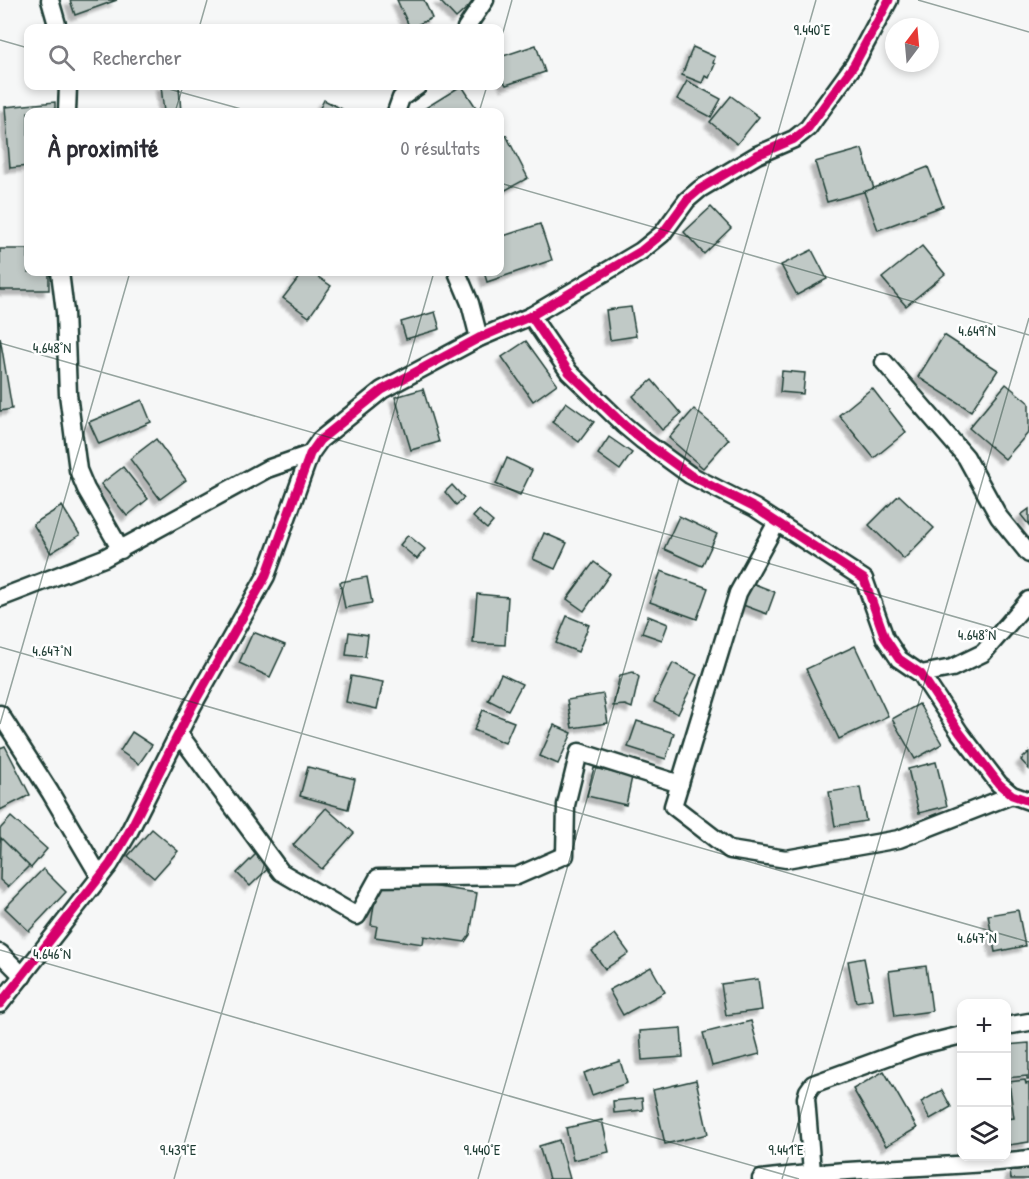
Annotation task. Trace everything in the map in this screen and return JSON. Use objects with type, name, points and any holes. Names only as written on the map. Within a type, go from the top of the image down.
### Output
[{"type":"street","points":[[50,0],[56,24]]},
{"type":"street","points":[[469,24],[485,0]]},
{"type":"street","points":[[0,1004],[100,877],[124,841],[179,734],[266,576],[310,454],[320,440],[382,390],[479,338],[531,316],[641,251],[662,234],[687,200],[700,189],[757,155],[794,139],[808,128],[854,65],[890,0]]},
{"type":"street","points":[[67,108],[68,90]]},
{"type":"street","points":[[397,108],[401,98],[412,90]]},
{"type":"street","points":[[60,276],[65,312],[68,393],[78,470],[86,489],[121,550]]},
{"type":"street","points":[[460,276],[470,303],[479,338]]},
{"type":"street","points":[[531,316],[569,372],[624,425],[690,475],[746,503],[864,579],[891,648],[899,659],[921,674],[960,733],[999,783],[1012,795],[1029,801]]},
{"type":"street","points":[[884,362],[966,457],[999,517],[1029,554]]},
{"type":"street","points":[[0,598],[104,558],[267,469],[310,454]]},
{"type":"street","points":[[777,522],[738,593],[673,806],[730,850],[786,859],[899,839],[1012,795]]},
{"type":"street","points":[[921,674],[952,668],[983,653],[1029,600]]},
{"type":"street","points":[[0,714],[50,792],[100,877]]},
{"type":"street","points":[[179,734],[281,872],[357,916],[378,878],[517,876],[565,855],[566,805],[579,752],[680,784]]},
{"type":"street","points":[[0,953],[23,976]]},
{"type":"street","points":[[1011,1025],[1029,1022]]},
{"type":"street","points":[[815,1175],[806,1098],[813,1084],[917,1046],[957,1036]]},
{"type":"street","points":[[761,1179],[1029,1159]]},
{"type":"building","points":[[70,0],[117,0],[75,15]]},
{"type":"building","points":[[397,0],[424,0],[432,18],[419,24],[408,24]]},
{"type":"building","points":[[439,0],[476,0],[456,18]]},
{"type":"building","points":[[536,45],[545,72],[506,85],[504,56]]},
{"type":"building","points":[[693,47],[715,57],[713,63],[715,64],[709,78],[705,76],[702,83],[682,75]]},
{"type":"building","points":[[687,81],[721,99],[711,117],[677,99]]},
{"type":"building","points":[[161,90],[179,90],[181,108],[164,108]]},
{"type":"building","points":[[455,90],[465,90],[476,108],[425,108]]},
{"type":"building","points":[[731,96],[759,117],[737,144],[710,122]]},
{"type":"building","points":[[324,100],[340,108],[320,108]]},
{"type":"building","points":[[55,102],[55,108],[24,108],[24,166],[10,168],[5,107]]},
{"type":"building","points":[[506,135],[528,178],[504,191],[504,136]]},
{"type":"building","points":[[862,149],[874,189],[827,202],[815,162]]},
{"type":"building","points":[[928,167],[943,206],[878,230],[864,192]]},
{"type":"building","points":[[711,207],[731,228],[704,254],[684,232]]},
{"type":"building","points":[[540,224],[552,260],[487,282],[485,276],[504,276],[504,236]]},
{"type":"building","points":[[922,246],[945,274],[906,306],[882,278]]},
{"type":"building","points":[[0,249],[24,249],[24,276],[49,276],[49,290],[0,290]]},
{"type":"building","points":[[812,250],[827,279],[797,295],[781,265]]},
{"type":"building","points":[[300,276],[317,276],[331,286],[309,317],[283,298]]},
{"type":"building","points":[[631,307],[636,336],[610,340],[606,310]]},
{"type":"building","points":[[435,312],[440,329],[406,339],[401,322]]},
{"type":"building","points":[[944,335],[998,370],[971,411],[918,377]]},
{"type":"building","points":[[0,337],[12,409],[0,411]]},
{"type":"building","points":[[526,341],[557,384],[533,401],[502,357]]},
{"type":"building","points":[[782,371],[805,373],[803,394],[780,392]]},
{"type":"building","points":[[652,380],[681,414],[662,430],[633,396]]},
{"type":"building","points":[[1006,384],[1029,403],[1029,432],[1005,459],[969,428]]},
{"type":"building","points":[[872,388],[906,432],[874,458],[839,415]]},
{"type":"building","points":[[423,389],[439,442],[411,450],[395,397]]},
{"type":"building","points":[[142,400],[151,422],[99,444],[89,422]]},
{"type":"building","points":[[566,402],[594,422],[579,442],[552,422]]},
{"type":"building","points":[[694,409],[729,439],[703,468],[669,438]]},
{"type":"building","points":[[609,437],[632,453],[620,470],[598,454]]},
{"type":"building","points":[[156,439],[186,480],[160,499],[130,459]]},
{"type":"building","points":[[507,458],[532,470],[520,495],[496,484]]},
{"type":"building","points":[[123,467],[148,499],[127,516],[101,484]]},
{"type":"building","points":[[452,485],[464,498],[456,505],[445,492]]},
{"type":"building","points":[[899,495],[934,528],[904,559],[869,525]]},
{"type":"building","points":[[62,506],[80,535],[51,553],[33,524]]},
{"type":"building","points":[[1029,509],[1029,525],[1021,515]]},
{"type":"building","points":[[479,510],[493,522],[487,529],[473,517]]},
{"type":"building","points":[[679,516],[717,534],[702,566],[664,549]]},
{"type":"building","points":[[544,533],[567,543],[555,569],[533,559]]},
{"type":"building","points":[[408,535],[425,549],[417,559],[400,545]]},
{"type":"building","points":[[594,562],[610,574],[584,611],[567,599]]},
{"type":"building","points":[[661,571],[708,588],[697,619],[650,602]]},
{"type":"building","points":[[367,577],[372,603],[345,608],[340,582]]},
{"type":"building","points":[[752,583],[775,592],[767,614],[743,605]]},
{"type":"building","points":[[477,594],[508,597],[505,645],[473,643]]},
{"type":"building","points":[[567,616],[589,625],[578,652],[556,643]]},
{"type":"building","points":[[648,616],[668,624],[662,640],[642,633]]},
{"type":"building","points":[[253,632],[285,645],[270,677],[239,663]]},
{"type":"building","points":[[349,632],[368,635],[365,657],[346,655]]},
{"type":"building","points":[[855,646],[888,716],[839,739],[806,669]]},
{"type":"building","points":[[673,663],[697,675],[678,714],[654,702]]},
{"type":"building","points":[[633,672],[639,677],[632,708],[625,705],[613,706],[620,675]]},
{"type":"building","points":[[501,674],[522,684],[508,710],[488,700]]},
{"type":"building","points":[[351,676],[383,682],[377,709],[346,702]]},
{"type":"building","points":[[603,694],[608,723],[572,728],[567,700]]},
{"type":"building","points":[[919,704],[942,744],[915,759],[892,719]]},
{"type":"building","points":[[483,710],[514,722],[505,743],[474,730]]},
{"type":"building","points":[[637,721],[674,733],[666,759],[628,747]]},
{"type":"building","points":[[554,725],[572,733],[558,764],[540,756]]},
{"type":"building","points":[[132,732],[152,745],[139,764],[120,751]]},
{"type":"building","points":[[5,746],[30,795],[0,810],[0,748]]},
{"type":"building","points":[[1029,752],[1029,769],[1021,760]]},
{"type":"building","points":[[936,762],[947,806],[919,813],[908,769]]},
{"type":"building","points":[[308,767],[355,779],[348,809],[300,796]]},
{"type":"building","points":[[594,768],[632,777],[626,805],[587,796]]},
{"type":"building","points":[[860,787],[866,821],[835,826],[829,792]]},
{"type":"building","points":[[326,808],[354,833],[322,869],[293,845]]},
{"type":"building","points":[[11,817],[47,849],[31,868],[0,841],[0,829]]},
{"type":"building","points":[[152,829],[178,851],[154,878],[128,856]]},
{"type":"building","points":[[1,838],[29,866],[8,887],[0,880]]},
{"type":"building","points":[[265,845],[279,858],[250,886],[237,873]]},
{"type":"building","points":[[43,869],[66,892],[29,931],[5,908]]},
{"type":"building","points":[[378,878],[477,893],[470,935],[465,942],[424,936],[423,944],[375,937],[377,926],[371,925]]},
{"type":"building","points":[[1018,910],[1025,946],[995,952],[988,915]]},
{"type":"building","points":[[615,934],[629,953],[605,969],[592,951]]},
{"type":"building","points":[[864,958],[872,999],[856,1002],[848,961]]},
{"type":"building","points":[[926,966],[932,1011],[895,1016],[889,971]]},
{"type":"building","points":[[651,967],[665,992],[623,1015],[609,990]]},
{"type":"building","points":[[758,979],[762,1010],[726,1015],[721,984]]},
{"type":"building","points":[[751,1021],[760,1054],[712,1066],[703,1033]]},
{"type":"building","points":[[681,1028],[683,1057],[642,1060],[640,1031]]},
{"type":"building","points":[[1029,1043],[1029,1080],[1027,1076],[1011,1078],[1011,1045]]},
{"type":"building","points":[[620,1061],[627,1083],[592,1095],[584,1073]]},
{"type":"building","points":[[884,1071],[917,1128],[886,1146],[853,1089]]},
{"type":"building","points":[[696,1080],[708,1134],[665,1144],[653,1090]]},
{"type":"building","points":[[1025,1080],[1026,1084],[1029,1083],[1029,1142],[1011,1145],[1011,1118],[1014,1118],[1011,1082]]},
{"type":"building","points":[[942,1090],[951,1107],[930,1119],[921,1102]]},
{"type":"building","points":[[642,1098],[643,1110],[614,1113],[613,1101]]},
{"type":"building","points":[[602,1120],[609,1152],[573,1160],[566,1128]]},
{"type":"building","points":[[559,1140],[570,1179],[549,1179],[539,1146]]},
{"type":"building","points":[[1029,1168],[1029,1179],[1011,1179],[1010,1171]]},
{"type":"cycle path","points":[[0,1004],[110,864],[129,832],[193,705],[266,576],[310,454],[320,440],[382,390],[479,338],[531,316],[641,251],[662,234],[687,200],[700,189],[757,155],[794,139],[808,128],[854,65],[889,0]]},
{"type":"cycle path","points":[[531,316],[569,372],[642,440],[690,475],[755,508],[864,579],[885,638],[899,659],[921,674],[960,733],[999,784],[1012,795],[1029,801]]}]
